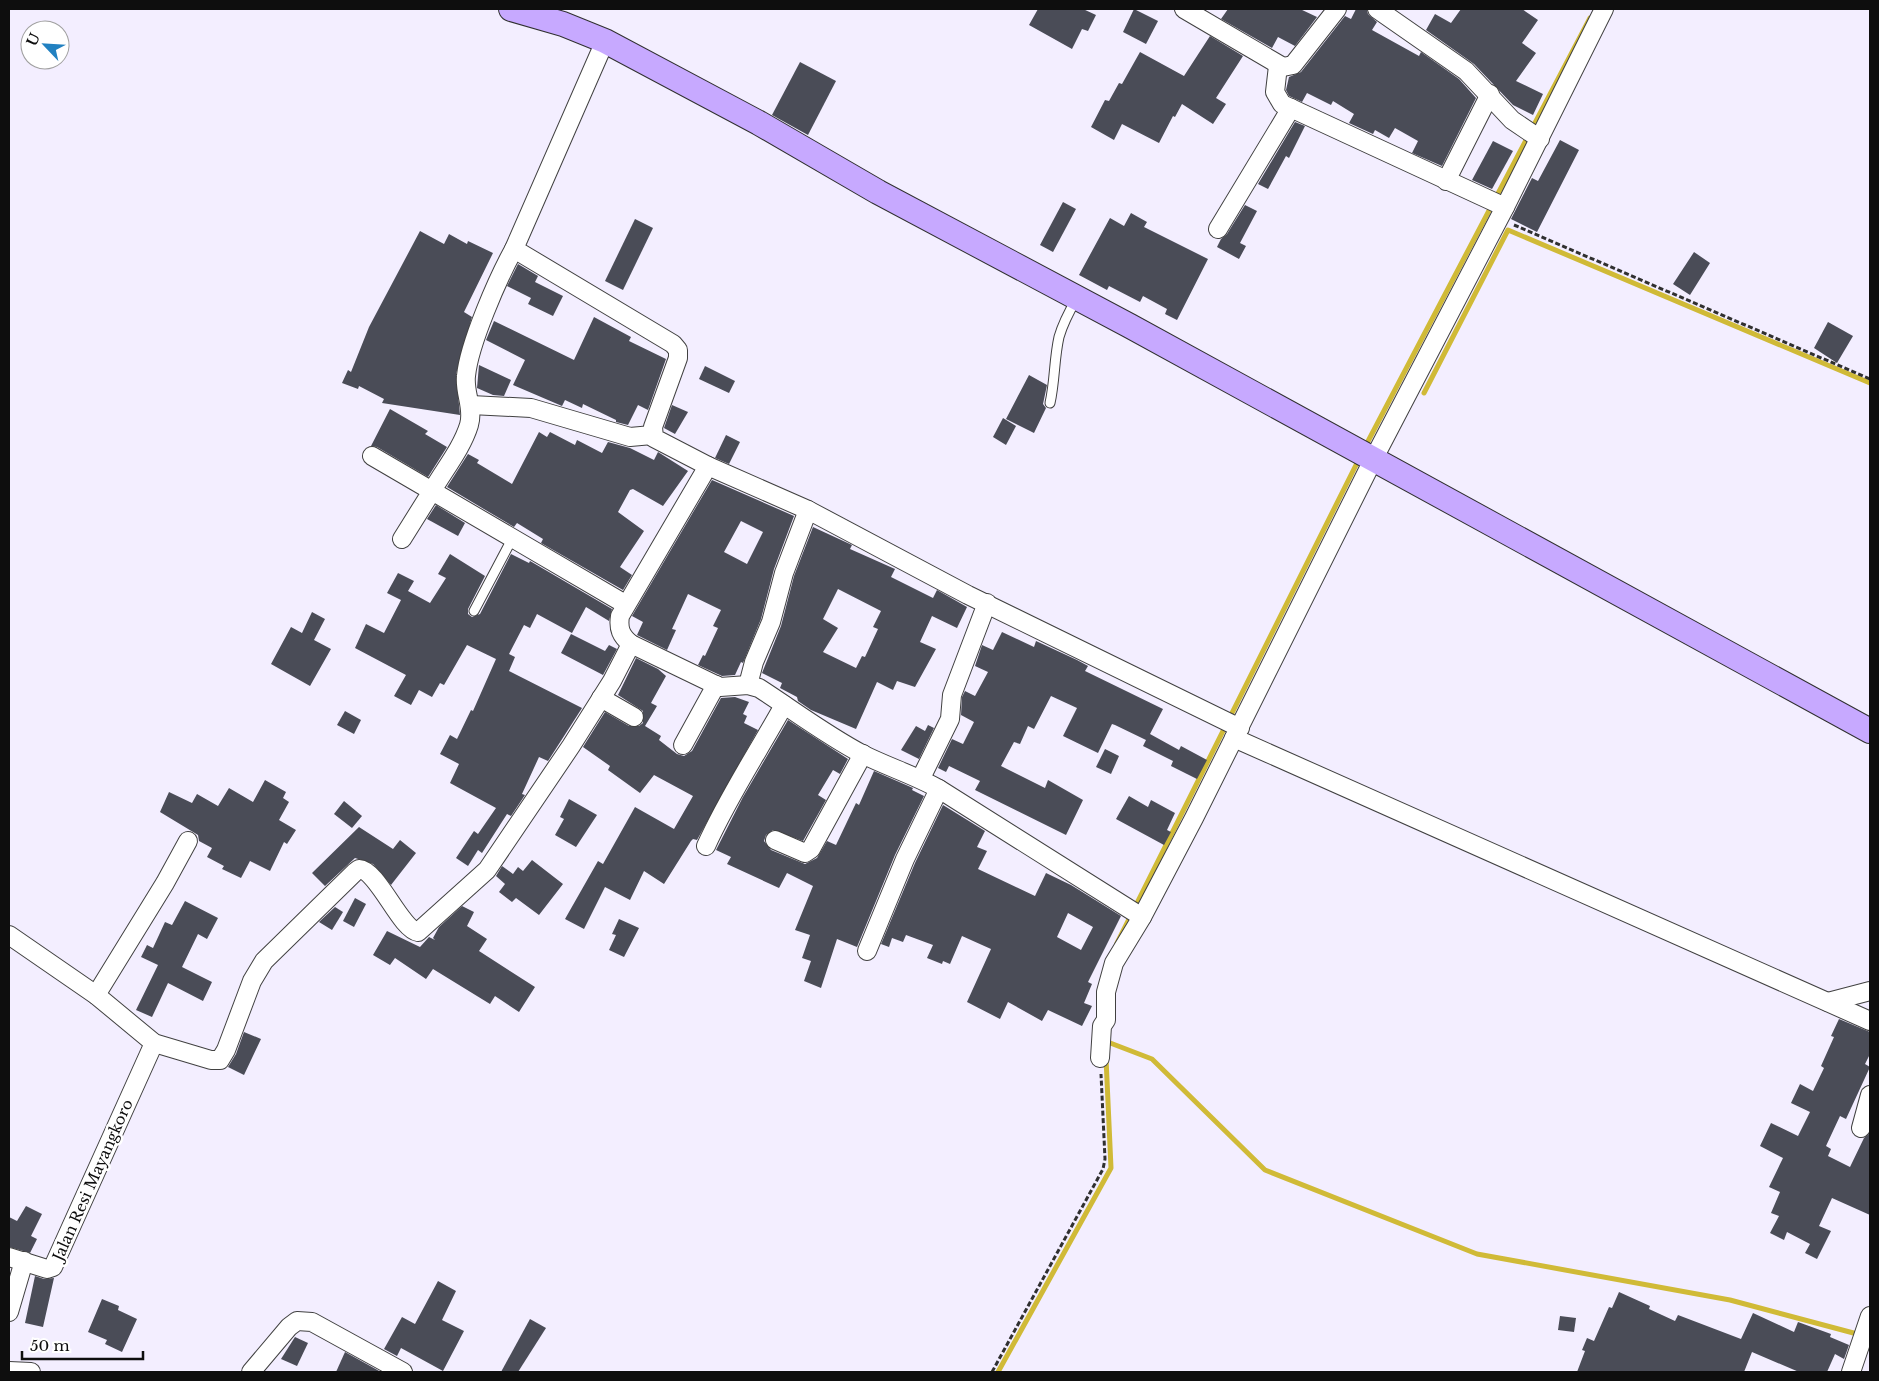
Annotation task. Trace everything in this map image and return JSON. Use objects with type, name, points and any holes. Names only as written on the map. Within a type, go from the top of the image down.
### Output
[{"type":"street","points":[[511,9],[563,24],[605,41],[759,123],[931,220],[1077,297],[1870,731]]},
{"type":"street","points":[[1195,11],[1278,66],[1288,67],[1293,65],[1337,9]]},
{"type":"street","points":[[1377,9],[1440,51],[1466,71],[1532,134]]},
{"type":"street","points":[[1100,1058],[1102,1026],[1106,1020],[1108,977],[1135,913],[1373,460],[1532,134],[1604,9]]},
{"type":"street","points":[[402,539],[464,437],[470,422],[471,405],[466,380],[474,340],[605,41]]},
{"type":"street","points":[[1278,66],[1276,97],[1282,104],[1496,206]]},
{"type":"street","points":[[1446,181],[1490,94]]},
{"type":"street","points":[[1218,229],[1291,108]]},
{"type":"street","points":[[514,249],[673,344],[678,350],[678,358],[653,427],[652,435],[656,440],[708,466],[808,510],[968,595],[1232,728],[1870,1021]]},
{"type":"street","points":[[471,405],[531,408],[630,437],[652,435]]},
{"type":"street","points":[[372,456],[626,604]]},
{"type":"street","points":[[708,466],[626,604],[618,625],[624,639],[716,685],[725,688],[748,685],[759,688],[826,733],[863,754],[921,778],[1135,913]]},
{"type":"street","points":[[748,685],[754,662],[771,622],[784,573],[808,510]]},
{"type":"street","points":[[921,778],[950,719],[952,695],[987,603]]},
{"type":"street","points":[[9,935],[96,995],[154,1043],[211,1060],[220,1060],[226,1050],[252,981],[264,961],[359,869],[365,871],[386,894],[409,928],[415,932],[420,930],[487,870],[601,698],[631,644]]},
{"type":"street","points":[[683,745],[716,685]]},
{"type":"street","points":[[601,698],[634,717]]},
{"type":"street","points":[[706,846],[730,794],[753,760],[784,705]]},
{"type":"street","points":[[775,840],[799,852],[806,853],[811,849],[863,754]]},
{"type":"street","points":[[867,951],[900,869],[939,789]]},
{"type":"street","points":[[96,995],[166,884],[188,841]]},
{"type":"street","points":[[1828,1002],[1870,991]]},
{"type":"street","name":"Jalan Resi Mayangkoro","points":[[9,1312],[16,1259],[47,1268],[53,1267],[154,1043]]},
{"type":"street","points":[[1861,1128],[1870,1095]]},
{"type":"street","points":[[1851,1372],[1870,1316]]},
{"type":"street","points":[[251,1372],[289,1327],[302,1320],[312,1322],[403,1372]]},
{"type":"street","points":[[9,1371],[31,1372]]},
{"type":"lane","points":[[1050,403],[1056,378],[1059,338],[1064,321],[1077,297]]},
{"type":"lane","points":[[474,611],[512,539]]},
{"type":"path","points":[[1496,206],[1870,378]]},
{"type":"path","points":[[992,1372],[1102,1169],[1105,1159],[1100,1058]]},
{"type":"building","points":[[1038,9],[1083,9],[1096,15],[1088,31],[1082,29],[1072,49],[1029,25]]},
{"type":"building","points":[[1134,9],[1158,21],[1146,44],[1123,32]]},
{"type":"building","points":[[1228,9],[1300,9],[1317,17],[1295,46],[1278,37],[1272,48],[1221,19]]},
{"type":"building","points":[[1356,9],[1367,10],[1368,14],[1377,22],[1372,30],[1419,56],[1421,52],[1459,79],[1476,98],[1442,166],[1412,153],[1418,141],[1395,128],[1389,138],[1375,130],[1373,134],[1349,123],[1354,114],[1333,101],[1331,105],[1307,93],[1302,102],[1289,96],[1286,90],[1289,77],[1301,72],[1345,16],[1351,19]]},
{"type":"building","points":[[1461,9],[1522,9],[1538,20],[1522,43],[1536,53],[1516,81],[1543,94],[1533,115],[1513,105],[1474,64],[1426,30],[1435,14],[1451,23]]},
{"type":"building","points":[[1210,36],[1243,56],[1216,98],[1226,104],[1213,124],[1182,104],[1175,117],[1173,116],[1159,143],[1122,124],[1114,140],[1091,127],[1105,100],[1109,101],[1119,83],[1122,84],[1140,52],[1184,76]]},
{"type":"building","points":[[800,62],[836,81],[808,135],[772,115]]},
{"type":"building","points":[[1295,122],[1305,126],[1289,158],[1286,156],[1268,189],[1258,184]]},
{"type":"building","points":[[1560,140],[1579,150],[1537,232],[1511,219],[1532,178],[1538,181]]},
{"type":"building","points":[[1493,141],[1513,151],[1492,189],[1472,180]]},
{"type":"building","points":[[1063,202],[1076,209],[1053,252],[1040,245]]},
{"type":"building","points":[[1245,205],[1257,211],[1240,243],[1246,246],[1239,259],[1217,247]]},
{"type":"building","points":[[1131,213],[1147,222],[1144,227],[1208,259],[1177,320],[1165,314],[1167,309],[1143,296],[1140,302],[1109,286],[1107,290],[1079,275],[1110,218],[1124,226]]},
{"type":"building","points":[[635,219],[653,228],[623,290],[605,281]]},
{"type":"building","points":[[420,231],[444,244],[449,234],[467,244],[468,241],[493,253],[464,312],[472,317],[456,374],[460,415],[382,403],[384,399],[359,386],[358,389],[342,383],[348,370],[351,372],[369,327]]},
{"type":"building","points":[[1694,252],[1710,263],[1690,295],[1673,284]]},
{"type":"building","points":[[518,264],[538,276],[535,282],[563,296],[553,316],[528,304],[531,298],[507,286]]},
{"type":"building","points":[[594,317],[631,337],[629,341],[666,359],[648,410],[638,405],[628,425],[616,422],[616,420],[583,404],[582,408],[565,400],[562,406],[513,385],[525,360],[486,340],[494,321],[574,360]]},
{"type":"building","points":[[1828,322],[1853,336],[1837,363],[1814,348]]},
{"type":"building","points":[[479,365],[511,380],[504,396],[493,395],[477,388]]},
{"type":"building","points":[[705,366],[735,381],[729,393],[699,379]]},
{"type":"building","points":[[1029,375],[1047,385],[1043,404],[1046,408],[1034,433],[1006,419]]},
{"type":"building","points":[[672,405],[688,412],[675,434],[664,428]]},
{"type":"building","points":[[390,409],[428,431],[425,434],[447,447],[428,477],[377,447],[371,446]]},
{"type":"building","points":[[1003,418],[1016,426],[1006,445],[993,437]]},
{"type":"building","points":[[539,432],[547,437],[550,432],[575,445],[577,440],[602,453],[608,442],[630,448],[654,460],[658,452],[688,471],[663,506],[633,489],[630,490],[618,512],[644,531],[620,567],[632,575],[623,590],[541,543],[543,539],[517,523],[514,527],[447,487],[468,454],[479,460],[477,463],[512,484]]},
{"type":"building","points":[[726,435],[740,442],[729,464],[715,458]]},
{"type":"building","points":[[712,480],[794,516],[774,569],[761,619],[743,663],[741,662],[735,675],[722,676],[698,665],[703,655],[705,656],[718,628],[713,626],[721,610],[688,594],[672,629],[676,630],[667,650],[637,635],[643,622],[632,616]],"holes":[[[741,521],[763,532],[747,564],[724,552]]]},
{"type":"building","points":[[436,505],[465,523],[458,536],[427,519]]},
{"type":"building","points":[[813,527],[852,545],[850,549],[895,569],[891,577],[933,598],[937,590],[967,607],[957,628],[932,616],[920,642],[936,649],[915,687],[897,681],[893,690],[877,682],[856,729],[811,710],[798,701],[797,697],[780,688],[782,683],[762,673],[781,626],[794,576]],"holes":[[[838,589],[881,611],[873,627],[878,629],[865,657],[862,656],[856,668],[823,652],[838,628],[823,619]]]},
{"type":"building","points":[[450,554],[485,576],[468,609],[468,614],[472,617],[480,614],[511,554],[529,563],[530,561],[612,609],[609,621],[586,607],[572,633],[537,614],[530,628],[524,625],[509,654],[515,657],[509,671],[582,708],[548,761],[539,757],[522,794],[525,795],[511,816],[507,814],[482,853],[478,850],[468,866],[456,858],[474,831],[478,834],[496,808],[450,783],[459,764],[440,754],[450,735],[457,739],[471,710],[473,711],[496,659],[467,645],[444,685],[440,683],[432,697],[419,690],[411,705],[394,696],[406,675],[355,648],[366,624],[384,633],[401,600],[387,593],[398,573],[414,581],[408,591],[430,603],[446,578],[438,574]]},
{"type":"building","points":[[312,612],[325,619],[314,640],[331,649],[310,686],[271,664],[291,627],[302,633]]},
{"type":"building","points":[[1002,632],[1034,647],[1036,641],[1077,660],[1088,666],[1085,671],[1163,709],[1150,734],[1179,750],[1181,746],[1207,760],[1197,779],[1171,766],[1173,761],[1143,746],[1146,740],[1112,724],[1098,753],[1063,736],[1077,708],[1051,696],[1034,729],[1028,726],[1020,744],[1014,742],[1001,766],[1045,788],[1048,780],[1083,800],[1066,835],[975,790],[980,781],[949,766],[946,772],[938,768],[952,739],[963,744],[974,722],[961,715],[962,697],[965,691],[975,696],[988,672],[975,666],[982,645],[993,650]]},
{"type":"building","points":[[571,634],[605,651],[609,645],[617,649],[603,675],[561,653]]},
{"type":"building","points":[[636,658],[658,669],[666,676],[651,703],[657,706],[645,726],[661,736],[659,740],[677,754],[684,756],[692,751],[721,698],[735,697],[749,702],[743,714],[747,716],[744,723],[758,730],[697,840],[693,839],[691,841],[664,884],[644,871],[630,900],[605,887],[584,929],[565,919],[598,861],[603,864],[635,807],[674,829],[693,796],[654,775],[640,793],[608,770],[610,766],[583,747],[605,712],[629,726],[639,726],[643,723],[643,711],[618,695]]},
{"type":"building","points":[[345,711],[361,720],[354,734],[337,725]]},
{"type":"building","points":[[788,720],[848,759],[840,774],[833,770],[818,795],[826,800],[803,841],[773,830],[766,835],[764,841],[771,850],[805,864],[817,858],[827,841],[836,845],[856,803],[859,805],[874,771],[913,788],[912,790],[924,796],[895,855],[857,947],[837,939],[821,988],[804,981],[811,961],[802,958],[810,935],[795,930],[813,886],[787,873],[779,888],[727,864],[731,857],[716,850],[743,797]]},
{"type":"building","points":[[928,725],[934,728],[919,759],[901,750],[916,726],[925,731]]},
{"type":"building","points":[[1105,749],[1119,756],[1111,774],[1096,767]]},
{"type":"building","points":[[265,780],[286,792],[283,798],[289,802],[279,820],[296,830],[287,844],[284,842],[270,871],[250,861],[241,878],[222,869],[224,866],[207,857],[212,848],[199,841],[198,835],[160,812],[169,792],[192,803],[197,794],[218,806],[229,788],[253,802]]},
{"type":"building","points":[[1129,796],[1148,807],[1151,800],[1175,813],[1167,830],[1171,832],[1164,845],[1116,819]]},
{"type":"building","points":[[569,799],[597,815],[576,847],[555,835],[564,819],[560,817]]},
{"type":"building","points":[[344,801],[362,816],[352,828],[334,814]]},
{"type":"building","points":[[943,805],[985,831],[977,847],[987,851],[978,869],[1035,896],[1046,873],[1071,885],[1121,916],[1088,982],[1092,984],[1084,1003],[1092,1006],[1082,1026],[1048,1010],[1042,1021],[1008,1002],[1000,1019],[967,1002],[991,949],[962,936],[950,964],[943,961],[942,964],[927,958],[933,945],[906,935],[903,942],[892,938],[889,947],[881,944],[915,863]],"holes":[[[1068,913],[1093,927],[1081,950],[1057,937]]]},
{"type":"building","points":[[359,827],[393,849],[400,840],[416,853],[391,885],[373,864],[355,858],[325,886],[312,873]]},
{"type":"building","points":[[532,860],[563,884],[539,915],[516,898],[512,902],[499,892],[505,884],[496,876],[502,866],[513,874],[518,867],[523,871]]},
{"type":"building","points":[[355,898],[366,904],[354,927],[343,921]]},
{"type":"building","points":[[185,901],[218,918],[207,939],[198,934],[182,967],[212,982],[203,1001],[168,983],[152,1017],[136,1010],[158,965],[141,957],[147,945],[153,948],[165,922],[172,925]]},
{"type":"building","points":[[462,906],[474,912],[467,926],[487,939],[479,951],[535,987],[519,1012],[495,996],[490,1004],[433,969],[426,979],[395,958],[390,965],[373,955],[387,931],[420,947],[429,937],[435,940],[433,938],[439,927]]},
{"type":"building","points":[[335,907],[343,912],[332,930],[319,922]]},
{"type":"building","points":[[619,919],[639,928],[624,957],[609,950],[616,935],[612,934]]},
{"type":"building","points":[[1839,1019],[1870,1032],[1870,1054],[1865,1064],[1870,1067],[1846,1119],[1840,1116],[1826,1146],[1831,1149],[1828,1156],[1850,1167],[1864,1138],[1870,1133],[1870,1215],[1832,1198],[1819,1226],[1831,1231],[1817,1259],[1805,1253],[1810,1244],[1787,1232],[1784,1240],[1770,1233],[1779,1216],[1771,1213],[1780,1192],[1769,1187],[1783,1158],[1760,1146],[1771,1123],[1798,1136],[1810,1112],[1791,1103],[1800,1084],[1813,1091],[1824,1068],[1821,1066],[1834,1037],[1831,1036]]},
{"type":"building","points":[[244,1032],[261,1039],[244,1075],[228,1067],[236,1054]]},
{"type":"building","points":[[26,1206],[42,1214],[31,1236],[37,1239],[30,1253],[9,1247],[9,1217],[17,1221]]},
{"type":"building","points":[[35,1276],[44,1279],[54,1278],[43,1327],[25,1323]]},
{"type":"building","points":[[438,1281],[456,1291],[442,1320],[464,1331],[443,1371],[401,1348],[397,1356],[384,1349],[402,1317],[415,1324]]},
{"type":"building","points":[[1619,1292],[1650,1306],[1649,1309],[1675,1321],[1678,1315],[1741,1339],[1753,1313],[1794,1332],[1798,1322],[1831,1334],[1830,1337],[1849,1345],[1844,1359],[1835,1354],[1827,1372],[1799,1372],[1752,1352],[1744,1372],[1577,1372],[1585,1351],[1582,1350],[1587,1338],[1594,1341],[1609,1307],[1612,1308]]},
{"type":"building","points":[[102,1299],[119,1306],[118,1310],[137,1319],[122,1352],[105,1344],[107,1340],[88,1332]]},
{"type":"building","points":[[1560,1316],[1576,1318],[1574,1332],[1558,1330]]},
{"type":"building","points":[[530,1319],[546,1328],[518,1372],[501,1372]]},
{"type":"building","points":[[295,1337],[308,1343],[297,1366],[281,1359]]},
{"type":"building","points":[[345,1352],[381,1372],[336,1372]]},
{"type":"waterway","points":[[1365,447],[1590,18]]},
{"type":"waterway","points":[[1424,393],[1508,230],[1870,383]]},
{"type":"waterway","points":[[1117,943],[1359,459]]},
{"type":"waterway","points":[[1105,1041],[1152,1059],[1265,1170],[1477,1254],[1730,1300],[1861,1335]]},
{"type":"waterway","points":[[998,1372],[1111,1168],[1106,1058]]}]
